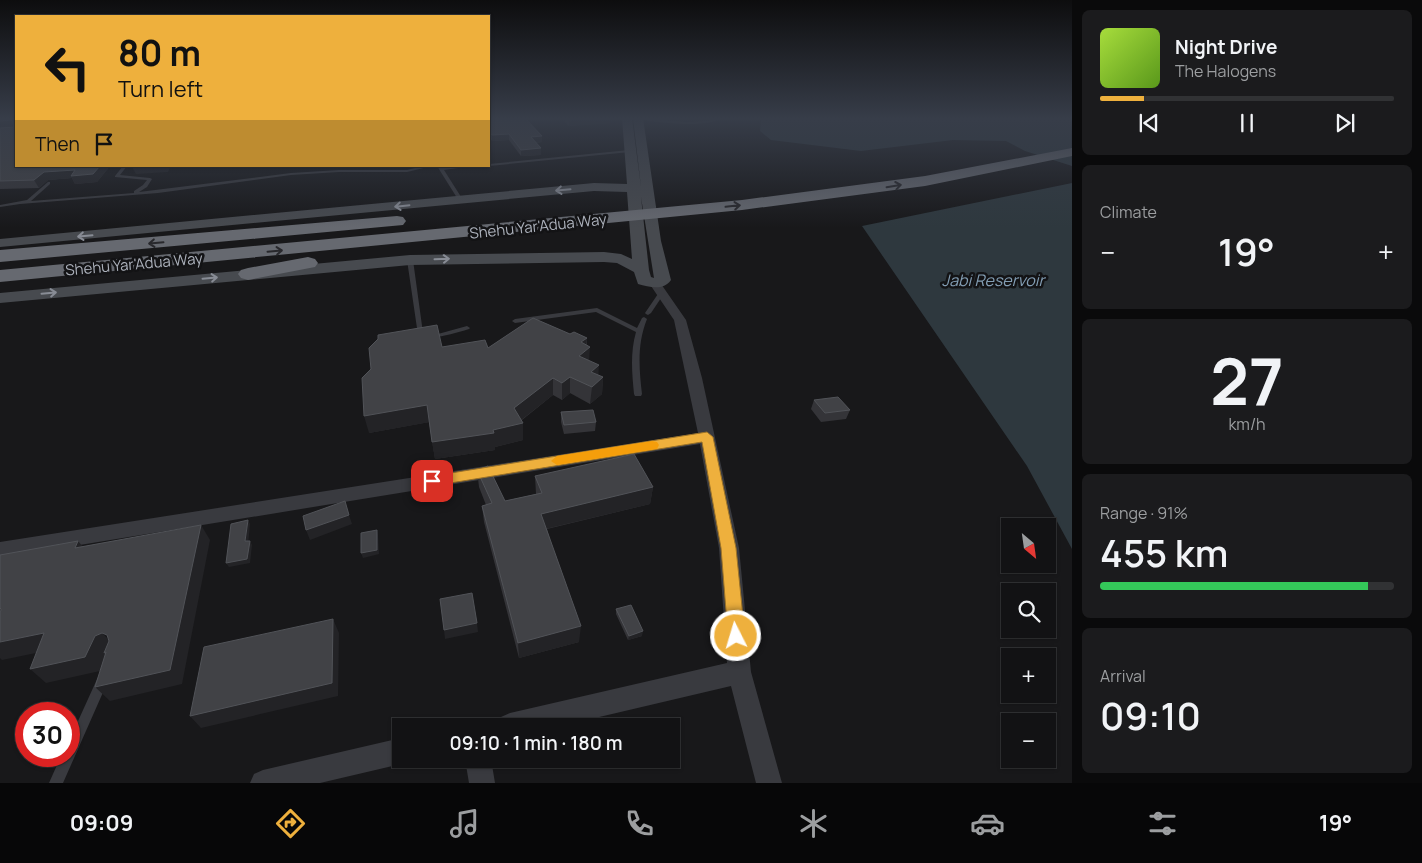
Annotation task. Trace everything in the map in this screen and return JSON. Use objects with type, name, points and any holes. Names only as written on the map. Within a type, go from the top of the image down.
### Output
[{"type":"highway","name":"Shehu Yar'Adua Way","points":[[682,204],[1004,155]]},
{"type":"highway","name":"Shehu Yar'Adua Way","points":[[0,256],[397,222],[588,213],[875,189],[1019,164],[1061,155]]},
{"type":"highway","name":"Shehu Yar'Adua Way","points":[[0,276],[528,227],[588,213]]},
{"type":"highway","points":[[168,228],[283,228],[397,222]]},
{"type":"highway","points":[[248,274],[442,238],[528,227]]},
{"type":"street","points":[[629,155],[641,270],[644,280],[658,288],[680,320],[696,378],[729,548],[739,672],[769,783]]},
{"type":"street","points":[[644,155],[654,241],[663,280],[658,288]]},
{"type":"street","points":[[0,243],[632,184],[648,196]]},
{"type":"street","points":[[0,298],[410,260],[604,257],[638,254],[652,247],[654,241]]},
{"type":"street","points":[[604,257],[621,259],[641,270]]},
{"type":"street","points":[[0,550],[707,437]]},
{"type":"street","points":[[544,718],[739,672]]},
{"type":"street","points":[[263,783],[392,753]]},
{"type":"street","points":[[480,768],[482,783]]},
{"type":"lane","points":[[490,165],[594,155]]},
{"type":"lane","points":[[124,167],[117,176],[150,179],[141,190],[129,194]]},
{"type":"lane","points":[[0,206],[129,194],[291,174],[340,171],[407,171],[425,167]]},
{"type":"lane","points":[[439,168],[454,167]]},
{"type":"lane","points":[[439,168],[461,200]]},
{"type":"lane","points":[[22,203],[32,199],[48,183]]},
{"type":"lane","points":[[410,260],[420,334],[427,336],[441,335],[467,328]]},
{"type":"lane","points":[[638,394],[634,357],[638,332],[658,288]]},
{"type":"lane","points":[[515,322],[597,310],[638,332]]},
{"type":"lane","points":[[80,729],[107,671]]},
{"type":"lane","points":[[56,783],[63,767]]},
{"type":"water","points":[[1036,155],[1072,155],[1072,166]]},
{"type":"water","name":"Jabi Reservoir","points":[[1072,183],[1072,549],[1027,466],[862,226]]},
{"type":"building","points":[[0,155],[15,155],[15,167],[99,167],[93,174],[71,176],[75,170],[44,172],[34,180],[0,181]]},
{"type":"building","points":[[533,318],[570,334],[574,332],[587,338],[581,342],[590,347],[579,356],[599,365],[591,372],[603,377],[592,387],[570,377],[562,383],[553,378],[514,408],[523,423],[493,430],[494,433],[432,442],[427,405],[364,416],[362,378],[371,369],[369,348],[378,339],[378,335],[437,325],[442,347],[485,340],[488,348]]},
{"type":"building","points":[[838,397],[850,410],[825,413],[814,400]]},
{"type":"building","points":[[593,410],[596,422],[564,425],[561,412]]},
{"type":"building","points":[[634,454],[653,487],[541,514],[581,626],[518,643],[482,506],[492,503],[477,470],[488,466],[505,501],[542,493],[535,476]]},
{"type":"building","points":[[345,501],[349,515],[306,530],[303,516]]},
{"type":"building","points":[[248,520],[245,541],[250,541],[247,559],[226,563],[231,524]]},
{"type":"building","points":[[201,525],[170,670],[95,687],[109,641],[107,635],[102,633],[95,636],[85,657],[30,669],[44,633],[0,642],[0,555],[78,541],[75,548]]},
{"type":"building","points":[[377,530],[377,550],[361,553],[361,533]]},
{"type":"building","points":[[472,593],[477,623],[444,630],[440,599]]},
{"type":"building","points":[[631,605],[643,631],[629,636],[616,609]]},
{"type":"building","points":[[333,619],[332,683],[190,716],[204,647]]},
{"type":"slow traffic","points":[[557,461],[652,445]]},
{"type":"route","points":[[432,481],[707,437],[729,548],[736,636]]}]
